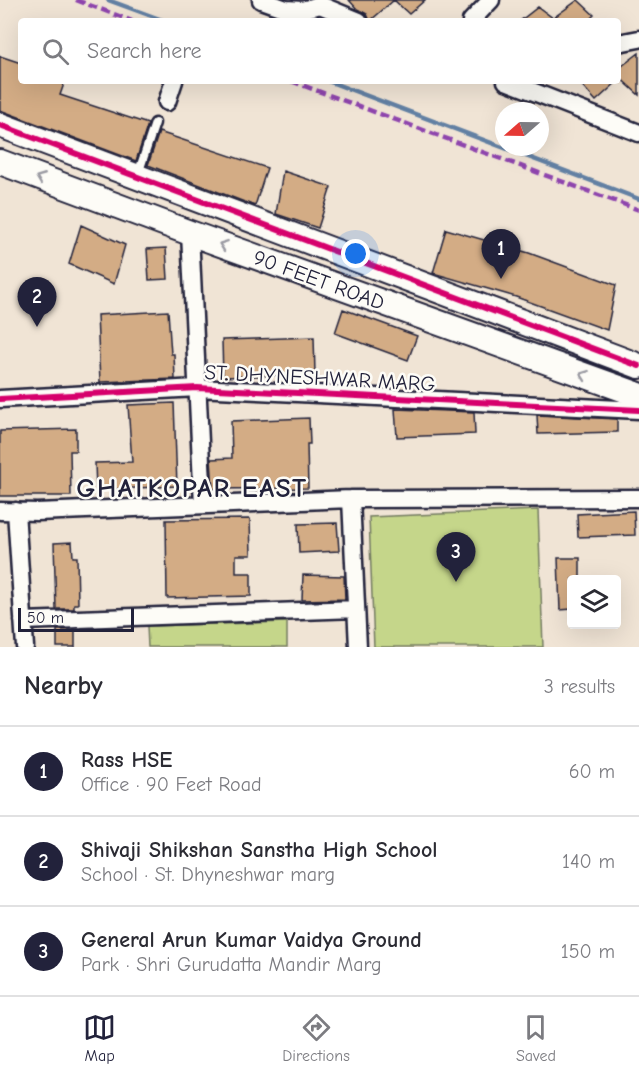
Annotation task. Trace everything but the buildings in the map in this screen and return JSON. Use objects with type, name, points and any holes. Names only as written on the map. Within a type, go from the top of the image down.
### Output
[{"type":"street","points":[[261,0],[286,9],[302,10],[321,2],[353,18]]},
{"type":"street","points":[[474,18],[491,0]]},
{"type":"street","points":[[621,42],[639,39]]},
{"type":"street","points":[[167,102],[173,84]]},
{"type":"street","points":[[514,84],[639,133]]},
{"type":"street","points":[[0,124],[639,366]]},
{"type":"street","name":"90 FEET ROAD","points":[[0,162],[639,395]]},
{"type":"street","points":[[190,233],[203,505]]},
{"type":"street","name":"ST. DHYNESHWAR MARG","points":[[0,399],[197,388],[639,410]]},
{"type":"street","points":[[25,647],[8,511],[37,512],[351,499],[639,498]]},
{"type":"street","points":[[351,499],[358,647]]},
{"type":"street","points":[[23,621],[356,609]]},
{"type":"lane","points":[[137,177],[155,123]]},
{"type":"green space","points":[[538,510],[543,647],[374,647],[369,517]]},
{"type":"green space","points":[[287,622],[287,647],[148,647],[147,626]]},
{"type":"waterway","points":[[108,0],[157,18]]},
{"type":"waterway","points":[[336,84],[639,199]]},
{"type":"marked path","points":[[76,0],[124,18]]},
{"type":"marked path","points":[[299,84],[639,210]]},
{"type":"cycle path","points":[[0,125],[639,366]]},
{"type":"cycle path","points":[[0,399],[197,388],[639,410]]},
{"type":"place","name":"Rass HSE","points":[[501,279]]},
{"type":"place","name":"Shivaji Shikshan Sanstha High School","points":[[37,327]]},
{"type":"place","name":"General Arun Kumar Vaidya Ground","points":[[456,582]]},
{"type":"district","name":"GHATKOPAR EAST","points":[[192,488]]}]
